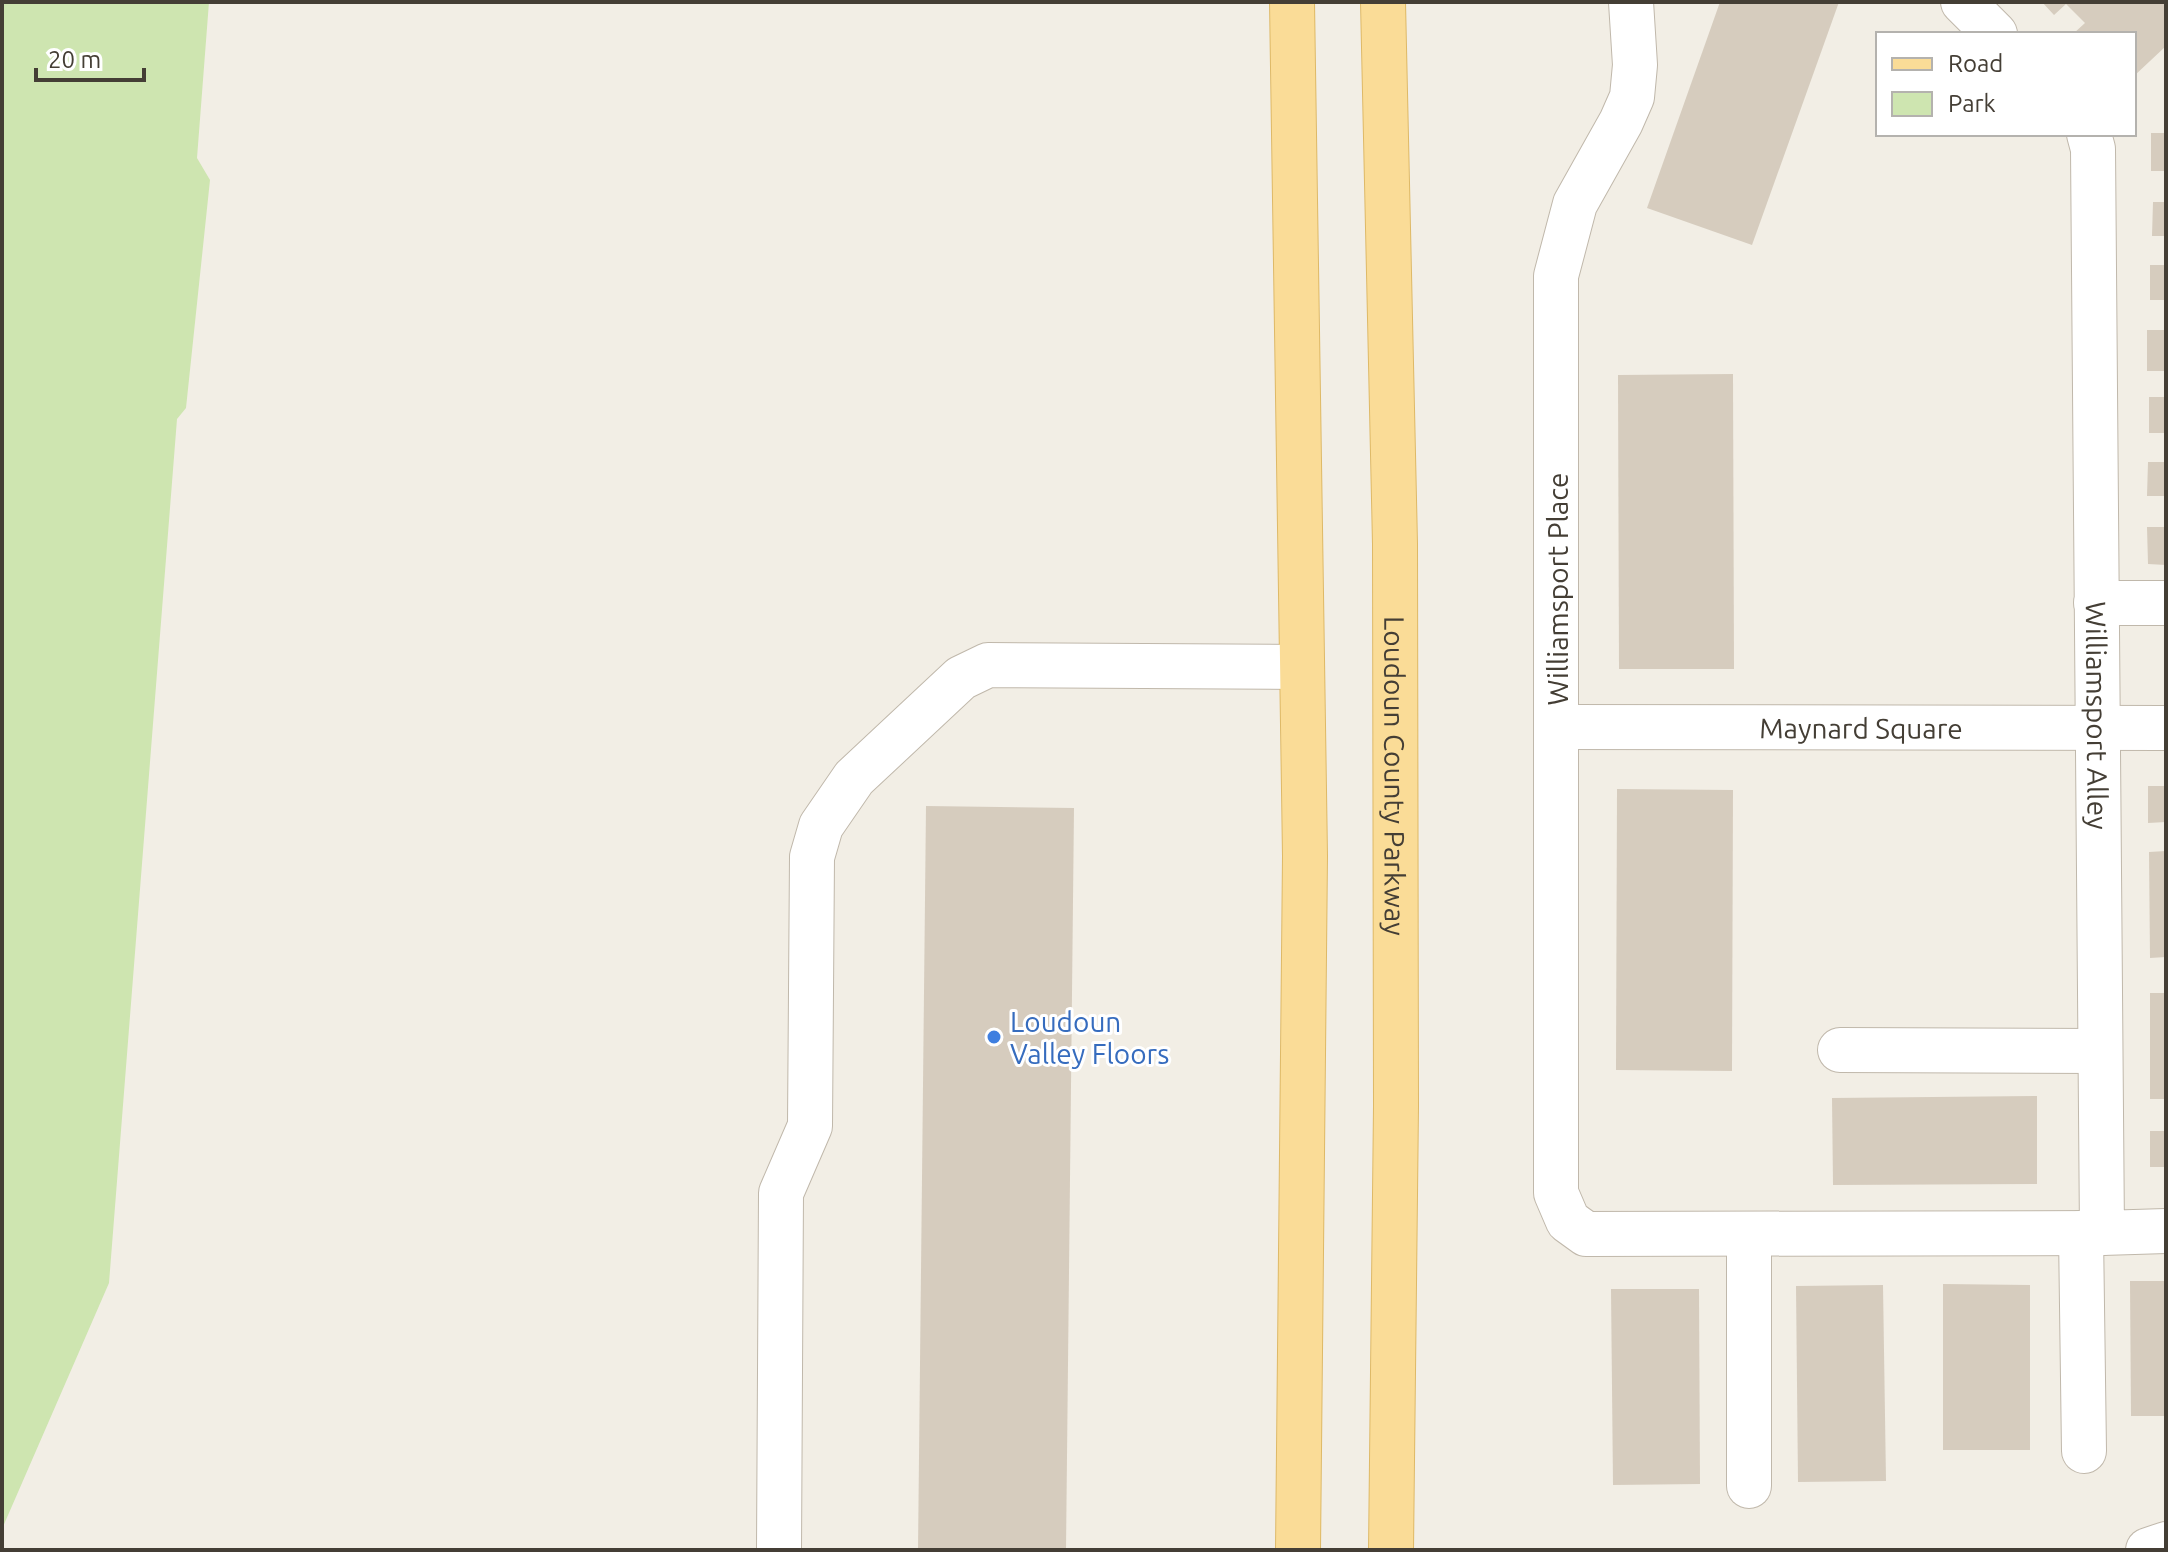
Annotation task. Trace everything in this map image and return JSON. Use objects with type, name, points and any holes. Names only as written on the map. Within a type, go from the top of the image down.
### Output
[{"type":"main road","points":[[1292,2],[1305,872],[1298,1550]]},
{"type":"main road","name":"Loudoun County Parkway","points":[[1383,2],[1395,544],[1396,1122],[1391,1550]]},
{"type":"street","name":"Williamsport Place","points":[[1631,2],[1635,65],[1632,97],[1575,204],[1556,276],[1556,1193],[1568,1221],[1586,1234],[1749,1234]]},
{"type":"street","points":[[1963,2],[1993,32]]},
{"type":"street","name":"Williamsport Alley","points":[[2084,1451],[2099,1051],[2093,149],[2090,136]]},
{"type":"street","points":[[2096,603],[2166,603]]},
{"type":"street","points":[[779,1550],[781,1193],[810,1126],[812,857],[821,826],[832,806],[854,778],[961,678],[988,665],[1301,667]]},
{"type":"street","name":"Maynard Square","points":[[1557,727],[2166,728]]},
{"type":"street","points":[[1840,1050],[2099,1051]]},
{"type":"street","points":[[1749,1486],[1749,1234],[2166,1231]]},
{"type":"street","points":[[2148,1550],[2166,1544]]},
{"type":"green space","points":[[2,2],[209,2],[197,158],[210,180],[186,408],[177,419],[109,1283],[2,1529]]},
{"type":"building","points":[[1720,2],[1839,2],[1752,245],[1647,208]]},
{"type":"building","points":[[2042,2],[2165,2],[2166,46],[2136,74],[2136,32],[2075,32],[2085,23],[2066,4],[2054,15]]},
{"type":"building","points":[[2151,133],[2166,133],[2166,171],[2151,171]]},
{"type":"building","points":[[2153,202],[2166,202],[2166,236],[2152,236]]},
{"type":"building","points":[[2150,265],[2166,265],[2166,300],[2150,300]]},
{"type":"building","points":[[2147,330],[2166,330],[2166,371],[2147,371]]},
{"type":"building","points":[[1733,374],[1734,669],[1619,669],[1618,375]]},
{"type":"building","points":[[2149,397],[2166,397],[2166,433],[2149,433]]},
{"type":"building","points":[[2148,462],[2166,462],[2166,496],[2147,496]]},
{"type":"building","points":[[2147,527],[2166,527],[2166,565],[2148,564]]},
{"type":"building","points":[[2148,786],[2166,786],[2166,822],[2148,823]]},
{"type":"building","points":[[1617,789],[1733,790],[1732,1071],[1616,1070]]},
{"type":"building","points":[[926,806],[1074,808],[1066,1550],[918,1550]]},
{"type":"building","points":[[2166,851],[2166,957],[2150,958],[2149,852]]},
{"type":"building","points":[[2150,993],[2166,993],[2166,1099],[2150,1099]]},
{"type":"building","points":[[2037,1096],[2037,1184],[1833,1185],[1832,1098]]},
{"type":"building","points":[[2150,1131],[2166,1131],[2166,1167],[2150,1167]]},
{"type":"building","points":[[2130,1281],[2166,1281],[2166,1416],[2131,1416]]},
{"type":"building","points":[[1943,1284],[2030,1285],[2030,1450],[1943,1450]]},
{"type":"building","points":[[1883,1285],[1886,1481],[1798,1482],[1796,1286]]},
{"type":"building","points":[[1611,1289],[1699,1289],[1700,1484],[1613,1485]]},
{"type":"place","name":"Loudoun Valley Floors","points":[[994,1037]]}]
